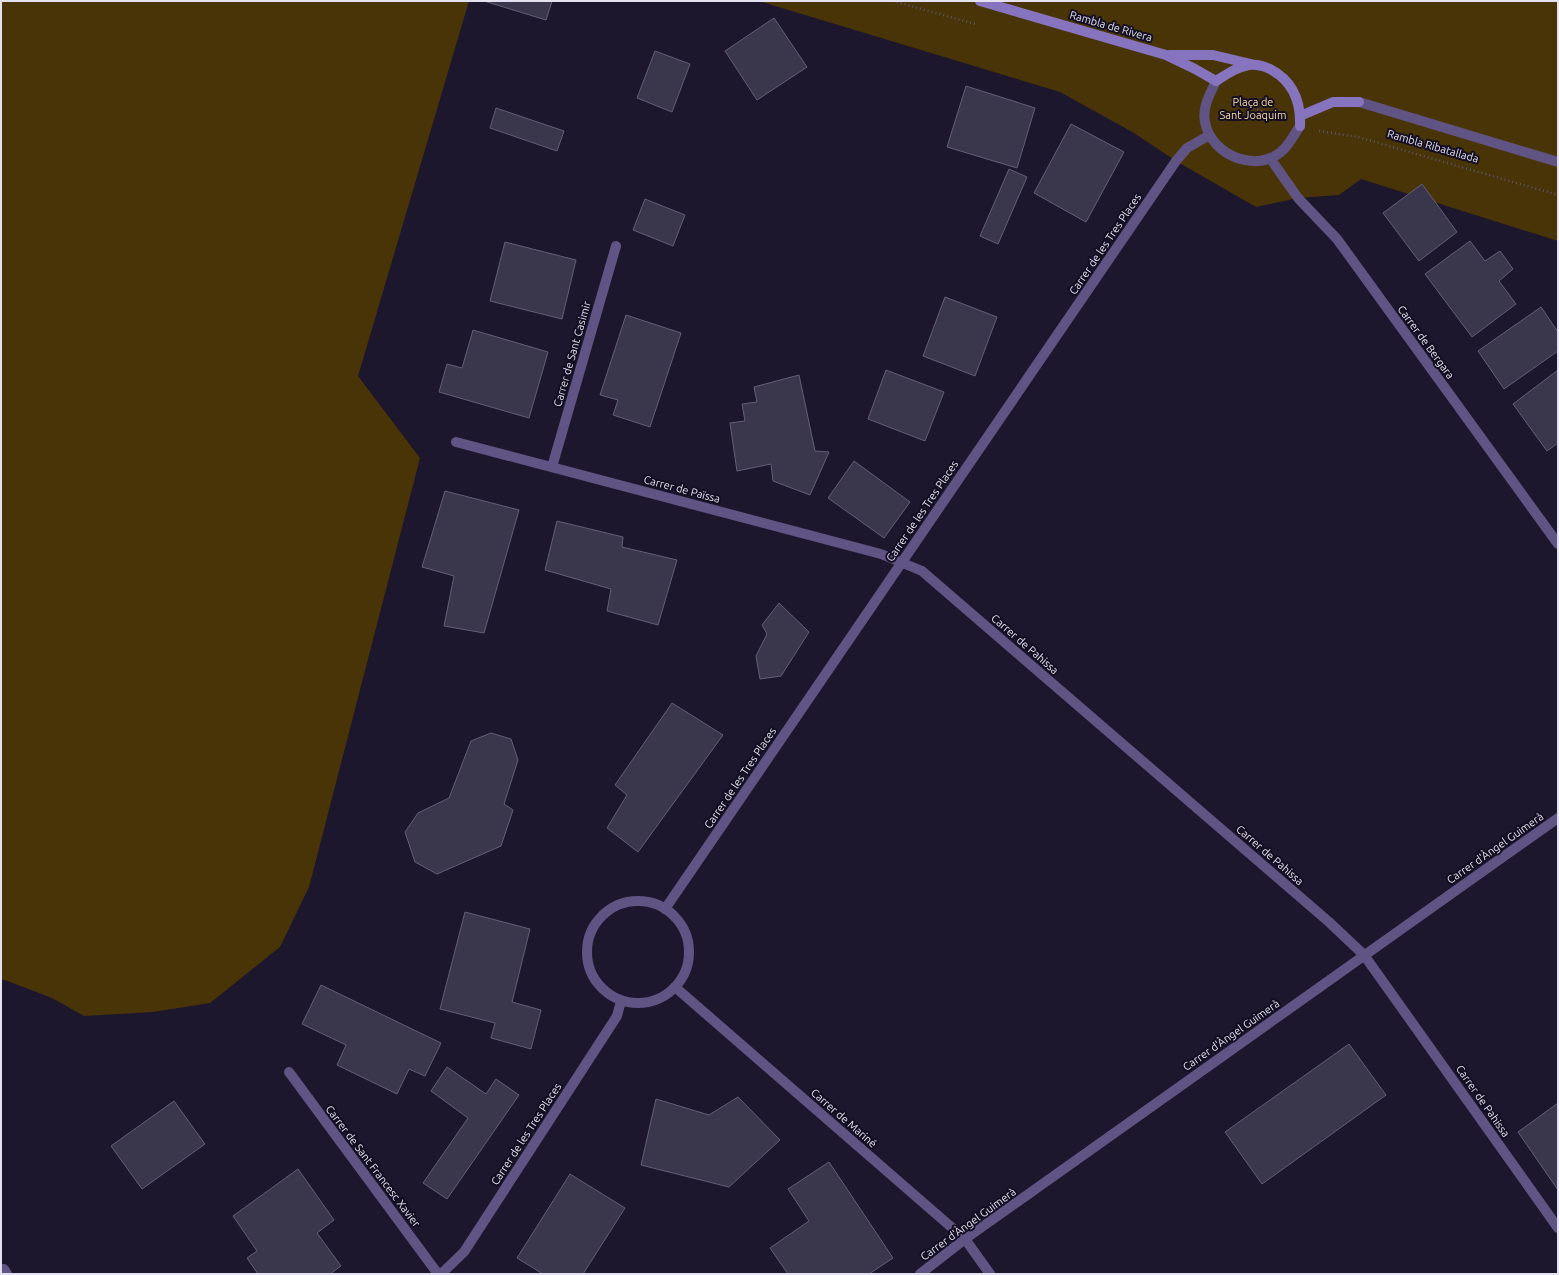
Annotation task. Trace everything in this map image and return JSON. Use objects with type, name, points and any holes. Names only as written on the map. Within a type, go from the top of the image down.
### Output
[{"type":"street","name":"Rambla de Rivera","points":[[980,1],[1166,54]]},
{"type":"street","points":[[1166,54],[1213,55],[1264,66],[1288,82],[1296,97],[1300,121],[1284,149],[1270,158],[1254,161],[1237,159],[1224,152],[1208,136],[1204,120],[1206,103],[1216,81],[1233,70],[1251,64]]},
{"type":"street","points":[[1166,54],[1195,68],[1216,81]]},
{"type":"street","name":"Rambla Ribatallada","points":[[1300,121],[1333,102],[1359,102],[1558,162]]},
{"type":"street","name":"Carrer de les Tres Places","points":[[665,909],[1176,161],[1187,148],[1208,136]]},
{"type":"street","name":"Carrer de Bergara","points":[[1270,158],[1298,198],[1337,239],[1558,544]]},
{"type":"street","name":"Carrer de Sant Casimir","points":[[552,467],[616,246]]},
{"type":"street","name":"Carrer de Païssa","points":[[456,442],[881,554],[902,562]]},
{"type":"street","name":"Carrer de Pahissa","points":[[902,562],[922,571],[1329,922],[1364,955],[1558,1228]]},
{"type":"street","name":"Carrer d'Àngel Guimerà","points":[[920,1274],[965,1239],[1558,818]]},
{"type":"street","points":[[645,901],[665,909],[678,921],[687,936],[689,954],[685,972],[675,987],[660,998],[641,1003],[621,1001],[603,990],[590,972],[587,951],[591,930],[605,913],[624,903],[645,901]]},
{"type":"street","name":"Carrer de Mariné","points":[[675,987],[965,1239],[990,1274]]},
{"type":"street","name":"Carrer de les Tres Places","points":[[441,1274],[464,1252],[617,1016],[621,1001]]},
{"type":"street","name":"Carrer de Sant Francesc Xavier","points":[[289,1072],[438,1274]]},
{"type":"street","points":[[1,1270],[4,1269],[7,1274]]},
{"type":"path","name":"Rambla Ribatallada","points":[[1210,93],[1300,121],[1325,133],[1358,137],[1558,195]]},
{"type":"green space","points":[[1,1],[469,1],[358,376],[420,458],[309,887],[280,947],[210,1003],[153,1012],[84,1016],[52,998],[5,980],[1,980]]},
{"type":"green space","name":"Plaça de Sant Joaquim","points":[[759,1],[1558,1],[1558,241],[1361,179],[1339,195],[1298,198],[1256,207],[1176,161],[1134,133],[1060,92]]},
{"type":"building","points":[[484,1],[552,1],[546,20]]},
{"type":"building","points":[[774,18],[807,67],[757,100],[725,51]]},
{"type":"building","points":[[655,51],[690,64],[672,112],[637,98]]},
{"type":"building","points":[[966,86],[1035,108],[1017,168],[947,147]]},
{"type":"building","points":[[496,108],[564,131],[557,151],[490,128]]},
{"type":"building","points":[[1071,124],[1124,152],[1086,222],[1034,193]]},
{"type":"building","points":[[1009,169],[1027,177],[998,244],[980,236]]},
{"type":"building","points":[[1422,184],[1457,232],[1419,261],[1383,213]]},
{"type":"building","points":[[645,199],[685,215],[673,246],[633,230]]},
{"type":"building","points":[[1470,241],[1485,261],[1500,251],[1513,269],[1499,281],[1516,304],[1472,337],[1425,274]]},
{"type":"building","points":[[505,242],[576,260],[562,319],[490,301]]},
{"type":"building","points":[[945,297],[997,317],[975,376],[923,356]]},
{"type":"building","points":[[1541,307],[1558,332],[1558,351],[1504,389],[1478,351]]},
{"type":"building","points":[[626,315],[681,333],[650,427],[613,415],[618,400],[600,395]]},
{"type":"building","points":[[473,330],[548,352],[529,418],[439,392],[447,364],[462,368]]},
{"type":"building","points":[[886,370],[944,392],[925,441],[868,419]]},
{"type":"building","points":[[1558,370],[1558,443],[1547,451],[1513,404]]},
{"type":"building","points":[[799,375],[815,451],[829,452],[810,495],[773,481],[771,464],[737,471],[730,423],[745,421],[742,404],[757,402],[754,387]]},
{"type":"building","points":[[854,461],[910,502],[884,538],[828,498]]},
{"type":"building","points":[[445,491],[519,510],[484,633],[444,626],[454,576],[422,567]]},
{"type":"building","points":[[557,521],[623,537],[622,547],[677,560],[658,625],[607,611],[611,589],[545,570]]},
{"type":"building","points":[[779,603],[809,632],[781,676],[760,679],[756,656],[767,634],[762,625]]},
{"type":"building","points":[[672,703],[723,735],[638,852],[607,828],[627,795],[615,785]]},
{"type":"building","points":[[491,733],[511,739],[518,760],[504,804],[513,810],[501,846],[437,874],[415,862],[405,832],[418,813],[449,798],[471,741]]},
{"type":"building","points":[[465,912],[530,929],[512,1002],[541,1010],[531,1049],[491,1038],[495,1023],[440,1009]]},
{"type":"building","points":[[321,985],[441,1043],[425,1076],[409,1069],[397,1094],[337,1065],[346,1045],[302,1024]]},
{"type":"building","points":[[1349,1044],[1386,1095],[1262,1184],[1225,1132]]},
{"type":"building","points":[[447,1067],[486,1094],[496,1079],[519,1095],[447,1199],[423,1183],[468,1118],[431,1091]]},
{"type":"building","points":[[738,1097],[780,1140],[729,1187],[641,1165],[656,1099],[709,1115]]},
{"type":"building","points":[[174,1101],[205,1144],[142,1189],[111,1146]]},
{"type":"building","points":[[1558,1103],[1558,1190],[1518,1132]]},
{"type":"building","points":[[829,1162],[893,1258],[869,1274],[788,1274],[770,1248],[809,1221],[788,1189]]},
{"type":"building","points":[[298,1169],[334,1220],[317,1233],[341,1266],[330,1274],[258,1274],[247,1258],[257,1251],[233,1216]]},
{"type":"building","points":[[570,1174],[625,1208],[583,1274],[543,1274],[517,1258]]}]
